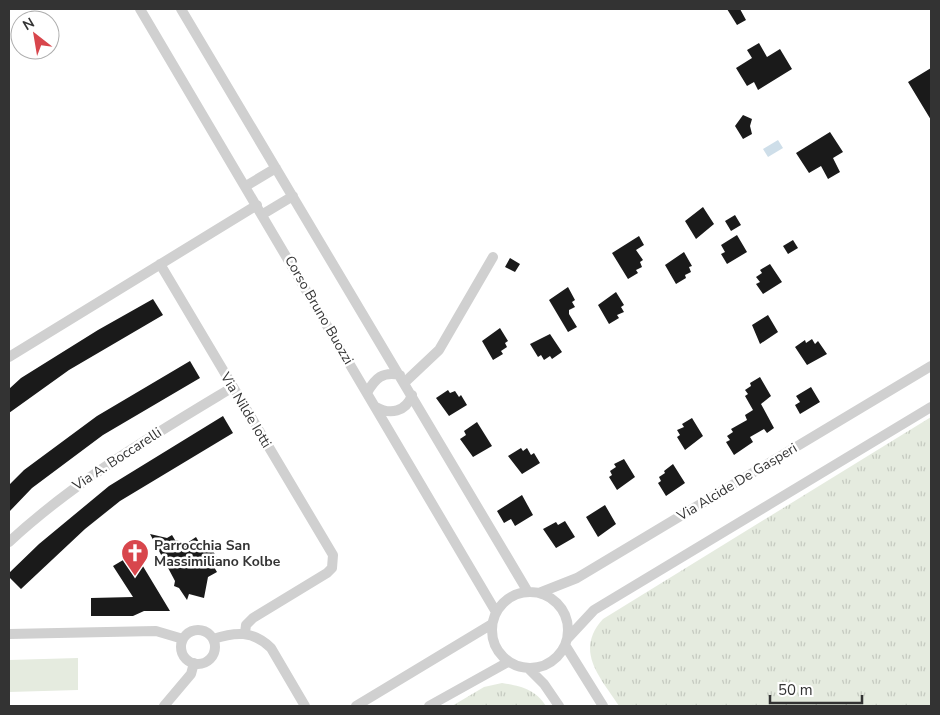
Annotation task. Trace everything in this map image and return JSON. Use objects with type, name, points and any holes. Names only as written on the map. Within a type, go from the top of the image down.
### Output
[{"type":"street","name":"Corso Bruno Buozzi","points":[[140,9],[258,204],[496,612]]},
{"type":"street","points":[[181,9],[528,592]]},
{"type":"street","points":[[246,186],[276,168]]},
{"type":"street","points":[[263,214],[294,196]]},
{"type":"street","points":[[9,358],[258,204]]},
{"type":"street","points":[[402,379],[439,350],[493,257]]},
{"type":"street","name":"Via Nilde Iotti","points":[[160,264],[333,555],[332,568],[327,573],[253,618],[246,626],[244,633]]},
{"type":"street","name":"Via Alcide De Gasperi","points":[[539,593],[577,578],[931,366]]},
{"type":"street","points":[[367,393],[374,380],[383,374],[402,379]]},
{"type":"street","name":"Via A. Boccarelli","points":[[9,542],[56,502],[97,471],[233,387]]},
{"type":"street","points":[[376,407],[386,412],[393,412],[410,402],[412,395]]},
{"type":"street","points":[[528,668],[550,662],[559,655],[566,642],[594,610],[931,407]]},
{"type":"street","points":[[559,706],[544,684],[528,668],[508,662],[494,645],[492,624],[496,612],[504,602],[515,595],[528,592],[539,593],[555,601],[565,615],[568,627],[566,642],[603,706]]},
{"type":"street","points":[[356,706],[492,624]]},
{"type":"street","points":[[200,630],[212,639],[214,644],[212,655],[204,662],[194,663],[188,661],[182,652],[183,639],[189,633],[200,630]]},
{"type":"street","points":[[9,634],[156,631],[183,639]]},
{"type":"street","points":[[212,639],[244,633],[264,641],[305,706]]},
{"type":"street","points":[[429,706],[508,662]]},
{"type":"street","points":[[164,706],[191,674],[194,663]]},
{"type":"green space","points":[[931,417],[931,706],[619,706],[604,685],[593,664],[590,653],[595,631],[603,619]]},
{"type":"green space","points":[[78,658],[78,690],[9,692],[9,660]]},
{"type":"green space","points":[[502,683],[527,689],[542,700],[546,706],[452,706],[484,687]]},
{"type":"shaded area","points":[[778,140],[783,148],[768,157],[763,149]]},
{"type":"building","points":[[727,9],[740,9],[746,20],[737,25]]},
{"type":"building","points":[[759,43],[767,57],[780,49],[792,69],[758,90],[754,82],[747,86],[736,68],[752,58],[747,50]]},
{"type":"building","points":[[931,68],[931,120],[908,82]]},
{"type":"building","points":[[743,115],[752,119],[750,126],[752,134],[743,139],[735,126]]},
{"type":"building","points":[[830,132],[843,152],[833,158],[840,172],[828,179],[821,166],[809,173],[796,153]]},
{"type":"building","points":[[703,207],[714,224],[696,239],[685,221]]},
{"type":"building","points":[[735,215],[741,225],[731,231],[725,221]]},
{"type":"building","points":[[737,235],[747,252],[727,264],[721,254],[725,252],[721,245]]},
{"type":"building","points":[[639,236],[644,245],[636,250],[643,260],[640,262],[642,267],[636,270],[638,273],[628,279],[612,253]]},
{"type":"building","points":[[793,240],[798,248],[788,254],[783,246]]},
{"type":"building","points":[[684,252],[692,266],[689,267],[691,272],[685,275],[686,278],[676,284],[665,265]]},
{"type":"building","points":[[510,258],[520,264],[515,272],[505,267]]},
{"type":"building","points":[[770,264],[782,282],[763,294],[756,284],[760,282],[756,277],[762,273],[760,270]]},
{"type":"building","points":[[568,287],[575,300],[572,302],[575,307],[569,310],[569,314],[577,327],[568,332],[549,300]]},
{"type":"building","points":[[616,292],[624,305],[621,307],[624,312],[617,315],[619,318],[609,324],[598,305]]},
{"type":"building","points":[[153,299],[163,315],[69,370],[9,413],[9,389],[21,378],[98,330]]},
{"type":"building","points":[[768,315],[778,332],[760,344],[752,325]]},
{"type":"building","points":[[500,328],[508,341],[505,343],[507,347],[501,351],[503,354],[493,360],[482,341]]},
{"type":"building","points":[[550,334],[562,352],[552,359],[550,356],[544,360],[541,355],[538,357],[530,344]]},
{"type":"building","points":[[812,339],[815,344],[818,341],[827,354],[807,365],[795,347],[805,340],[806,343]]},
{"type":"building","points":[[190,361],[200,378],[103,435],[32,488],[9,512],[9,485],[24,470],[97,416]]},
{"type":"building","points":[[760,377],[771,396],[761,404],[774,428],[767,433],[764,429],[750,437],[753,442],[734,455],[726,442],[730,440],[727,436],[733,432],[731,429],[747,420],[745,415],[753,410],[745,396],[748,394],[745,390],[751,386],[750,383]]},
{"type":"building","points":[[811,387],[820,402],[800,414],[795,405],[800,402],[796,396]]},
{"type":"building","points":[[448,390],[450,393],[455,391],[459,397],[461,395],[467,405],[449,416],[436,398]]},
{"type":"building","points":[[223,416],[233,433],[120,501],[85,529],[21,589],[9,577],[9,573],[39,544],[109,486]]},
{"type":"building","points":[[692,418],[703,436],[685,450],[677,437],[680,435],[677,430],[684,427],[682,424]]},
{"type":"building","points":[[477,422],[492,446],[473,457],[460,439],[466,435],[464,431]]},
{"type":"building","points":[[521,448],[523,451],[527,448],[531,455],[534,453],[540,463],[522,474],[508,456]]},
{"type":"building","points":[[624,459],[635,477],[617,490],[609,477],[612,475],[610,471],[616,467],[614,464]]},
{"type":"building","points":[[673,464],[685,483],[666,496],[658,483],[661,481],[659,477]]},
{"type":"building","points":[[522,495],[533,515],[515,526],[511,519],[504,523],[497,511]]},
{"type":"building","points":[[605,505],[616,524],[598,537],[586,517]]},
{"type":"building","points":[[565,521],[575,537],[556,548],[543,529],[556,522],[558,525]]},
{"type":"building","points":[[150,534],[167,538],[172,535],[175,540],[187,543],[196,537],[203,549],[213,551],[217,558],[211,562],[217,572],[208,577],[204,598],[189,594],[187,600],[179,588],[174,586],[175,581]]},
{"type":"building","name":"Parrocchia San Massimiliano Kolbe","points":[[135,553],[170,611],[144,611],[133,616],[91,616],[91,598],[133,597],[113,566]]},
{"type":"place","name":"Parrocchia San Massimiliano Kolbe","points":[[135,577]]}]
